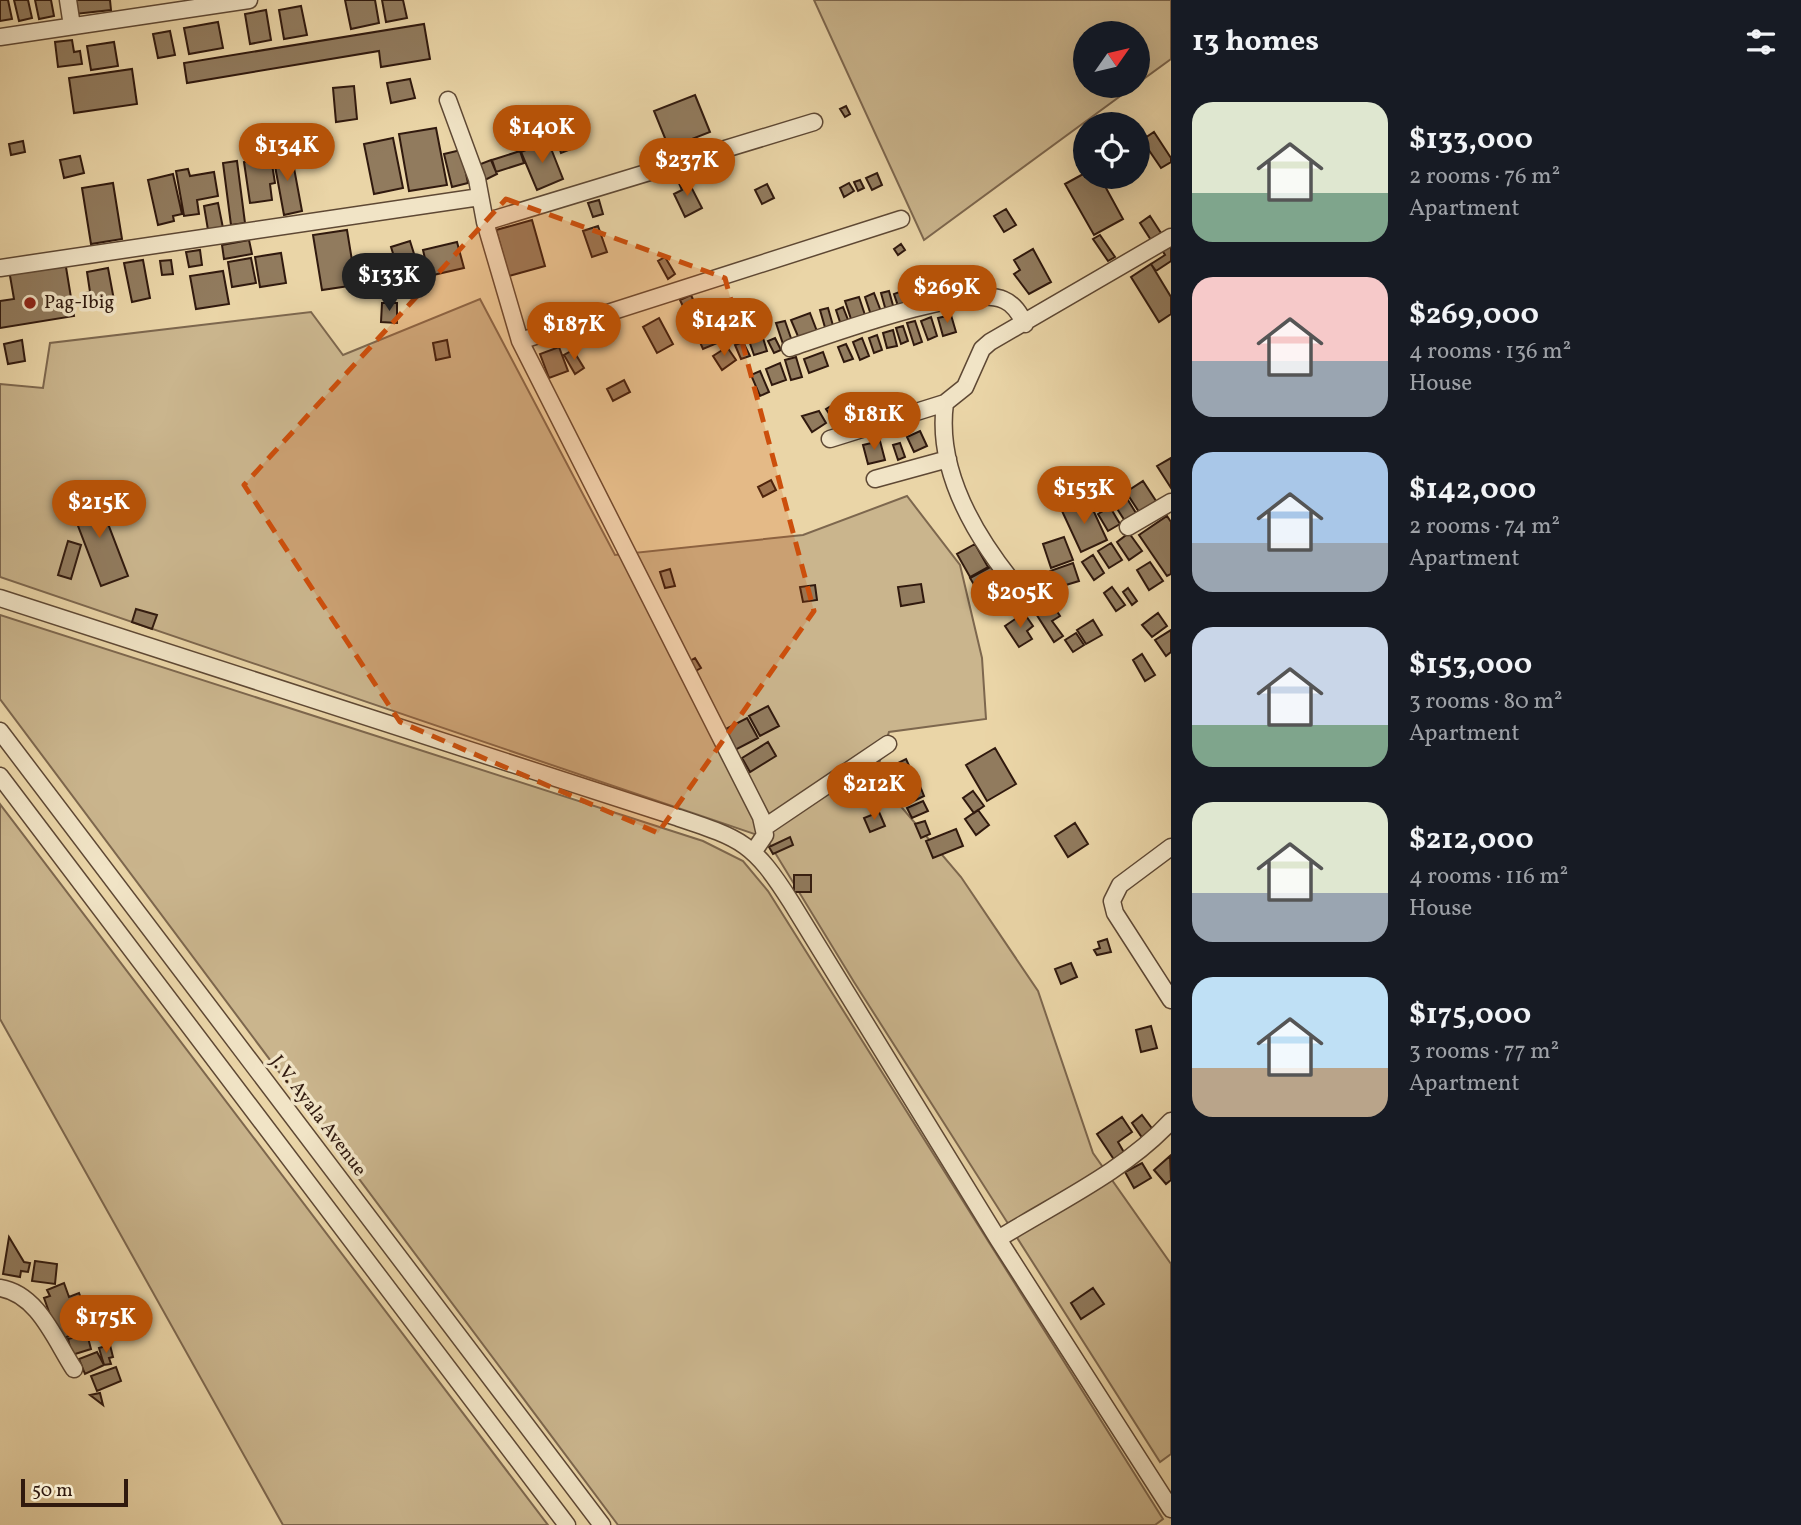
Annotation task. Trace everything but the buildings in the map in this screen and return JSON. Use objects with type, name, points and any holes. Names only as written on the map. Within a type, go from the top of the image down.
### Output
[{"type":"street","points":[[68,0],[72,26]]},
{"type":"street","points":[[0,37],[248,0]]},
{"type":"street","points":[[448,100],[478,179],[485,222],[520,341],[765,827],[762,841],[754,851]]},
{"type":"street","points":[[485,222],[814,122]]},
{"type":"street","points":[[0,268],[480,197]]},
{"type":"street","points":[[520,341],[901,219]]},
{"type":"street","points":[[830,439],[945,403],[965,387],[982,349],[1171,237]]},
{"type":"street","points":[[790,348],[922,307],[973,299],[1003,299],[1013,307],[1025,324]]},
{"type":"street","points":[[945,403],[943,419],[948,459],[979,537],[1026,598]]},
{"type":"street","points":[[875,479],[948,459]]},
{"type":"street","points":[[1128,527],[1171,503]]},
{"type":"street","points":[[0,598],[687,821],[738,840],[754,851],[792,902],[998,1239],[1171,1509]]},
{"type":"street","name":"J. V. Ayala Avenue","points":[[0,731],[602,1525]]},
{"type":"street","points":[[765,827],[888,744]]},
{"type":"street","points":[[0,776],[567,1525]]},
{"type":"street","points":[[1171,847],[1121,885],[1112,901],[1115,913],[1171,1000]]},
{"type":"street","points":[[162,990],[184,974]]},
{"type":"street","points":[[998,1239],[1113,1168],[1158,1135],[1171,1121]]},
{"type":"street","points":[[0,1288],[21,1294],[34,1306],[74,1369]]},
{"type":"street","points":[[462,1386],[484,1369]]},
{"type":"highlighted area","points":[[506,199],[725,278],[814,611],[658,833],[400,722],[244,485]]},
{"type":"shaded area","points":[[814,0],[1171,0],[1171,59],[1150,74],[1150,21],[1073,21],[1073,98],[1118,98],[1099,112],[1073,112],[1073,131],[924,240]]},
{"type":"shaded area","points":[[480,299],[615,555],[803,535],[907,496],[960,565],[982,658],[986,719],[889,732],[875,776],[961,877],[1038,991],[1093,1153],[1171,1264],[1171,1454],[1160,1462],[854,982],[766,838],[0,577],[0,384],[43,388],[50,343],[311,312],[343,355]]},
{"type":"shaded area","points":[[0,615],[703,841],[743,861],[768,891],[1163,1519],[1155,1525],[618,1525],[0,699]]},
{"type":"shaded area","points":[[0,804],[548,1525],[283,1525],[0,1019]]},
{"type":"place","name":"Pag-Ibig","points":[[30,303]]}]
